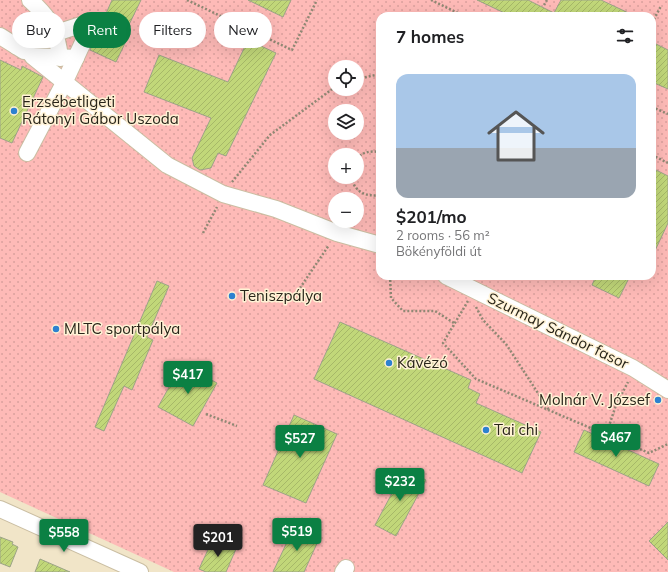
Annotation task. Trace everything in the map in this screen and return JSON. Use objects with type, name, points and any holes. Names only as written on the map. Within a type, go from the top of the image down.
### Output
[{"type":"street","points":[[30,0],[42,12]]},
{"type":"street","points":[[27,153],[64,83],[68,58],[94,21],[65,30]]},
{"type":"street","points":[[0,36],[12,44]]},
{"type":"street","points":[[19,48],[32,56],[167,165],[223,194],[276,209],[337,233],[376,244]]},
{"type":"street","points":[[63,48],[68,58]]},
{"type":"street","points":[[32,56],[68,58]]},
{"type":"street","name":"Szurmay Sándor fasor","points":[[454,280],[633,368],[668,390]]},
{"type":"street","points":[[0,509],[140,572]]},
{"type":"path","points":[[187,0],[292,50],[317,0]]},
{"type":"path","points":[[431,0],[456,12]]},
{"type":"path","points":[[544,5],[546,0]]},
{"type":"path","points":[[656,15],[661,6]]},
{"type":"path","points":[[364,77],[376,75]]},
{"type":"path","points":[[204,233],[223,194],[247,161],[270,135],[328,92]]},
{"type":"path","points":[[656,108],[668,114]]},
{"type":"path","points":[[364,153],[370,151],[376,152]]},
{"type":"path","points":[[656,157],[668,163]]},
{"type":"path","points":[[353,184],[360,193],[371,197],[376,196]]},
{"type":"path","points":[[300,288],[337,233]]},
{"type":"path","points":[[390,280],[391,298],[403,311],[435,311],[454,323]]},
{"type":"path","points":[[549,411],[506,344],[483,320],[469,299],[443,342],[476,378],[549,411],[606,436],[649,453],[668,444]]},
{"type":"path","points":[[606,436],[616,405],[626,389],[633,368]]},
{"type":"path","points":[[206,414],[237,426]]},
{"type":"shaded area","points":[[0,0],[668,0],[668,572],[174,572],[0,492]]},
{"type":"building","points":[[112,0],[141,0],[131,21],[131,12],[107,12]]},
{"type":"building","points":[[248,0],[291,0],[283,17]]},
{"type":"building","points":[[477,0],[528,0],[552,12],[502,12]]},
{"type":"building","points":[[561,0],[601,0],[626,12],[555,12]]},
{"type":"building","points":[[656,44],[668,50],[668,89],[656,84]]},
{"type":"building","points":[[91,48],[123,48],[116,62],[90,50]]},
{"type":"building","points":[[244,48],[265,48],[276,53],[226,156],[218,153],[211,168],[200,170],[194,166],[192,158],[211,118],[144,92],[159,55],[228,82]]},
{"type":"building","name":"Erzsébetligeti Rátonyi Gábor Uszoda","points":[[0,60],[21,70],[22,66],[43,77],[12,143],[0,138]]},
{"type":"building","points":[[656,170],[668,176],[668,223],[656,248]]},
{"type":"building","points":[[594,280],[628,280],[619,298],[592,285]]},
{"type":"building","points":[[157,281],[169,286],[147,337],[153,340],[132,390],[124,386],[104,431],[95,427]]},
{"type":"building","points":[[340,322],[471,380],[468,388],[480,394],[476,403],[541,432],[522,473],[314,379]]},
{"type":"building","points":[[182,364],[217,383],[193,426],[158,407]]},
{"type":"building","points":[[294,415],[337,434],[306,503],[263,485]]},
{"type":"building","points":[[584,430],[659,464],[649,486],[574,452]]},
{"type":"building","points":[[405,469],[426,480],[396,536],[375,525]]},
{"type":"building","points":[[668,522],[668,560],[649,541]]},
{"type":"building","points":[[294,527],[319,539],[304,572],[273,572]]},
{"type":"building","points":[[0,537],[13,542],[12,544],[18,547],[10,567],[0,563]]},
{"type":"building","points":[[213,539],[236,549],[226,572],[206,572],[199,569]]},
{"type":"building","points":[[40,559],[70,572],[35,572]]},
{"type":"place","name":"Erzsébetligeti Rátonyi Gábor Uszoda","points":[[14,111]]},
{"type":"place","name":"Teniszpálya","points":[[232,296]]},
{"type":"place","name":"MLTC sportpálya","points":[[56,329]]},
{"type":"place","name":"Kávézó","points":[[389,363]]},
{"type":"place","name":"Molnár V. József","points":[[658,400]]},
{"type":"place","name":"Tai chi","points":[[486,430]]}]
